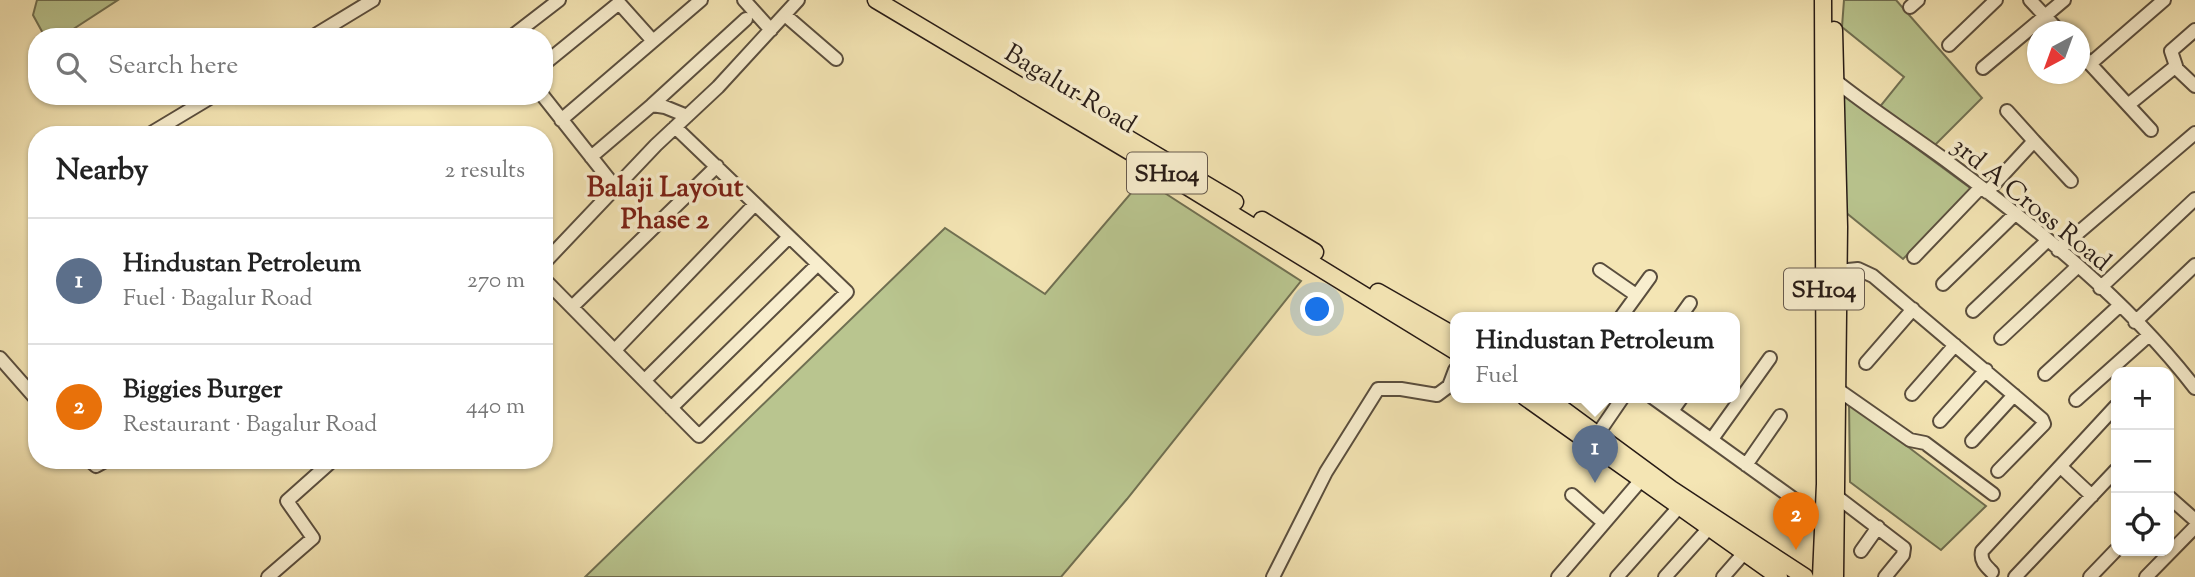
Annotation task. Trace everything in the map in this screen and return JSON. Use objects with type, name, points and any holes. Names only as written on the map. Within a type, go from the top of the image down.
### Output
[{"type":"main road","name":"Bagalur Road","points":[[876,0],[1124,141],[1450,333]]},
{"type":"main road","name":"Bagalur Road","points":[[894,0],[1124,141],[1450,348]]},
{"type":"main road","name":"SH104","points":[[1823,0],[1830,77],[1838,271],[1835,577]]},
{"type":"main road","name":"SH104","points":[[1821,577],[1825,484],[1830,77],[1834,0]]},
{"type":"main road","points":[[1533,403],[1779,577]]},
{"type":"main road","points":[[1554,403],[1671,489],[1805,577]]},
{"type":"street","points":[[327,28],[373,0]]},
{"type":"street","points":[[523,28],[559,0]]},
{"type":"street","points":[[561,120],[701,0]]},
{"type":"street","points":[[744,0],[771,30]]},
{"type":"street","points":[[553,254],[615,187],[718,87],[799,0]]},
{"type":"street","points":[[1949,46],[1996,0]]},
{"type":"street","points":[[2031,0],[2050,21]]},
{"type":"street","points":[[1983,68],[2064,0]]},
{"type":"street","points":[[2151,130],[2090,64],[2164,0]]},
{"type":"street","points":[[553,57],[620,1],[653,41]]},
{"type":"street","points":[[785,15],[836,60]]},
{"type":"street","points":[[591,157],[746,19]]},
{"type":"street","points":[[2195,30],[2171,51],[2175,66],[2195,86]]},
{"type":"street","points":[[2128,105],[2175,66]]},
{"type":"street","name":"3rd A Cross Road","points":[[1830,77],[2016,213],[2135,321],[2192,379]]},
{"type":"street","points":[[163,126],[198,105]]},
{"type":"street","points":[[550,105],[615,187]]},
{"type":"street","points":[[652,105],[666,107],[687,116]]},
{"type":"street","points":[[2007,111],[2071,181]]},
{"type":"street","points":[[553,288],[699,436],[847,292],[675,127]]},
{"type":"street","points":[[2058,250],[2195,132]]},
{"type":"street","points":[[1914,257],[2034,141]]},
{"type":"street","points":[[572,307],[717,166]]},
{"type":"street","points":[[2100,288],[2195,199]]},
{"type":"street","points":[[615,350],[755,204]]},
{"type":"street","points":[[1943,284],[2016,213]]},
{"type":"street","points":[[645,380],[789,237]]},
{"type":"street","points":[[1973,311],[2048,240]]},
{"type":"street","points":[[671,408],[817,265]]},
{"type":"street","points":[[2135,321],[2195,265]]},
{"type":"street","points":[[2001,338],[2077,267]]},
{"type":"street","points":[[1838,271],[1858,269],[1866,272],[2042,419],[2043,424],[1998,471]]},
{"type":"street","points":[[1600,270],[1636,295]]},
{"type":"street","points":[[1624,312],[1650,276]]},
{"type":"street","points":[[1684,312],[1690,303]]},
{"type":"street","points":[[2045,374],[2119,306]]},
{"type":"street","points":[[1866,363],[1913,309]]},
{"type":"street","points":[[2076,400],[2149,335]]},
{"type":"street","points":[[1912,394],[1955,345]]},
{"type":"street","points":[[0,358],[28,390]]},
{"type":"street","points":[[1740,400],[1770,358]]},
{"type":"street","points":[[1940,421],[1986,370]]},
{"type":"street","points":[[1273,577],[1326,471],[1378,389],[1401,389],[1437,395],[1450,383]]},
{"type":"street","points":[[1837,390],[1910,440],[1925,443],[1993,494]]},
{"type":"street","points":[[1972,440],[2014,395]]},
{"type":"street","points":[[1597,435],[1619,403]]},
{"type":"street","points":[[1661,403],[1823,520]]},
{"type":"street","points":[[1672,411],[1678,403]]},
{"type":"street","points":[[1712,439],[1738,403]]},
{"type":"street","points":[[1993,575],[1983,563],[1982,551],[2111,412]]},
{"type":"street","points":[[1746,464],[1780,416]]},
{"type":"street","points":[[2061,467],[2092,496]]},
{"type":"street","points":[[268,577],[313,538],[287,501],[323,469]]},
{"type":"street","points":[[2015,577],[2111,475]]},
{"type":"street","points":[[1558,577],[1641,480]]},
{"type":"street","points":[[1572,495],[1604,523]]},
{"type":"street","points":[[1836,496],[1902,545],[1905,551],[1885,577]]},
{"type":"street","points":[[2174,501],[2195,520]]},
{"type":"street","points":[[1617,577],[1679,507]]},
{"type":"street","points":[[1861,551],[1878,527]]},
{"type":"street","points":[[2146,577],[2195,527]]},
{"type":"street","points":[[1665,577],[1709,528]]},
{"type":"street","points":[[1723,577],[1744,553]]},
{"type":"street","points":[[2090,577],[2111,555]]},
{"type":"green space","points":[[37,0],[118,0],[75,28],[40,28],[33,15]]},
{"type":"green space","points":[[1844,0],[1896,0],[1982,98],[1933,147],[1878,109],[1904,77],[1842,27]]},
{"type":"green space","points":[[1844,95],[1973,190],[1903,259],[1844,211]]},
{"type":"green space","points":[[1143,179],[1301,281],[1127,499],[1061,577],[585,577],[945,228],[1045,294]]},
{"type":"green space","points":[[1849,402],[1986,506],[1941,550],[1850,482]]},
{"type":"place","name":"Hindustan Petroleum","points":[[1595,483]]},
{"type":"place","name":"Biggies Burger","points":[[1796,550]]},
{"type":"district","name":"Balaji Layout Phase 2","points":[[665,202]]}]
